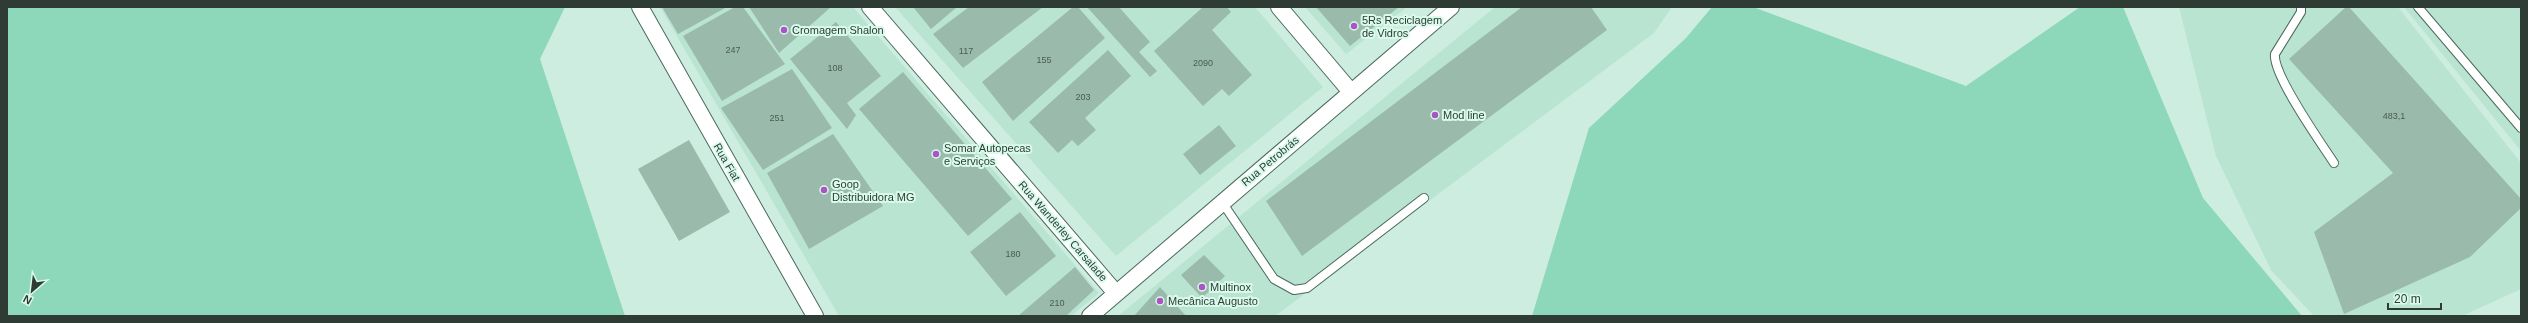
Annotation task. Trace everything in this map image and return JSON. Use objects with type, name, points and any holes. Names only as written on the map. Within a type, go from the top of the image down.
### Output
[{"type":"street","name":"Rua Fiat","points":[[640,7],[815,316]]},
{"type":"street","name":"Rua Wanderley Carsalade","points":[[870,7],[1115,292]]},
{"type":"street","points":[[1279,7],[1351,92]]},
{"type":"street","name":"Rua Petrobrás","points":[[1090,316],[1115,292],[1451,7]]},
{"type":"lane","points":[[2301,7],[2301,12],[2275,54],[2274,60],[2283,81],[2334,163]]},
{"type":"lane","points":[[2418,7],[2521,128]]},
{"type":"lane","points":[[1222,202],[1274,279],[1294,290],[1307,288],[1424,198]]},
{"type":"shaded area","points":[[660,7],[853,7],[1099,293],[1071,316],[839,316]]},
{"type":"shaded area","points":[[895,7],[1255,7],[1323,87],[1116,256]]},
{"type":"shaded area","name":"5Rs Reciclagem de Vidros","points":[[1305,7],[1407,7],[1346,54]]},
{"type":"shaded area","points":[[1495,7],[1672,7],[1654,33],[1275,316],[1118,316]]},
{"type":"shaded area","points":[[2179,7],[2398,7],[2521,163],[2521,289],[2462,316],[2314,316],[2271,270],[2216,156]]},
{"type":"shaded area","points":[[2404,7],[2521,7],[2521,151]]},
{"type":"green space","points":[[7,7],[565,7],[540,59],[625,316],[7,316]]},
{"type":"green space","points":[[1712,7],[1753,7],[1966,86],[2080,7],[2123,7],[2203,198],[2302,316],[1532,316],[1589,128],[1686,38]]},
{"type":"building","points":[[662,7],[727,7],[678,34]]},
{"type":"building","points":[[735,7],[743,7],[785,64],[722,101],[683,36]]},
{"type":"building","name":"Cromagem Shalon","points":[[749,7],[831,7],[779,53]]},
{"type":"building","points":[[913,7],[957,7],[931,29]]},
{"type":"building","points":[[969,7],[1043,7],[963,68],[933,34]]},
{"type":"building","points":[[1073,7],[1078,7],[1105,38],[1013,121],[982,82]]},
{"type":"building","points":[[1087,7],[1119,7],[1150,42],[1139,52],[1157,71],[1150,77]]},
{"type":"building","points":[[1203,7],[1227,7],[1231,12],[1212,30],[1252,75],[1229,96],[1222,89],[1203,106],[1154,51]]},
{"type":"building","name":"5Rs Reciclagem de Vidros","points":[[1316,7],[1399,7],[1350,46]]},
{"type":"building","name":"Mod line","points":[[1522,7],[1591,7],[1607,30],[1302,256],[1266,201]]},
{"type":"building","points":[[2346,7],[2349,7],[2521,199],[2521,208],[2470,257],[2344,314],[2314,232],[2393,173],[2289,59]]},
{"type":"building","points":[[836,22],[881,76],[847,103],[856,115],[847,129],[790,59]]},
{"type":"building","points":[[1108,50],[1131,76],[1085,118],[1096,130],[1078,146],[1072,140],[1058,153],[1029,122]]},
{"type":"building","points":[[792,69],[832,128],[763,170],[721,108]]},
{"type":"building","name":"Somar Autopecas e Serviços","points":[[903,72],[1012,199],[968,236],[859,109]]},
{"type":"building","points":[[1219,125],[1236,146],[1200,175],[1183,154]]},
{"type":"building","name":"Goop Distribuidora MG","points":[[833,134],[883,206],[809,249],[767,173]]},
{"type":"building","points":[[689,140],[730,212],[679,241],[638,169]]},
{"type":"building","points":[[1020,212],[1056,256],[1006,296],[970,252]]},
{"type":"building","name":"Multinox","points":[[1204,255],[1225,276],[1202,298],[1181,275]]},
{"type":"building","points":[[1075,267],[1094,290],[1066,316],[1018,316]]},
{"type":"building","name":"Mecânica Augusto","points":[[1160,287],[1186,316],[1134,316]]},
{"type":"place","name":"5Rs Reciclagem de Vidros","points":[[1354,26]]},
{"type":"place","name":"Cromagem Shalon","points":[[784,30]]},
{"type":"place","name":"Mod line","points":[[1435,115]]},
{"type":"place","name":"Somar Autopecas e Serviços","points":[[936,154]]},
{"type":"place","name":"Goop Distribuidora MG","points":[[824,190]]},
{"type":"place","name":"Multinox","points":[[1202,287]]},
{"type":"place","name":"Mecânica Augusto","points":[[1160,301]]}]
